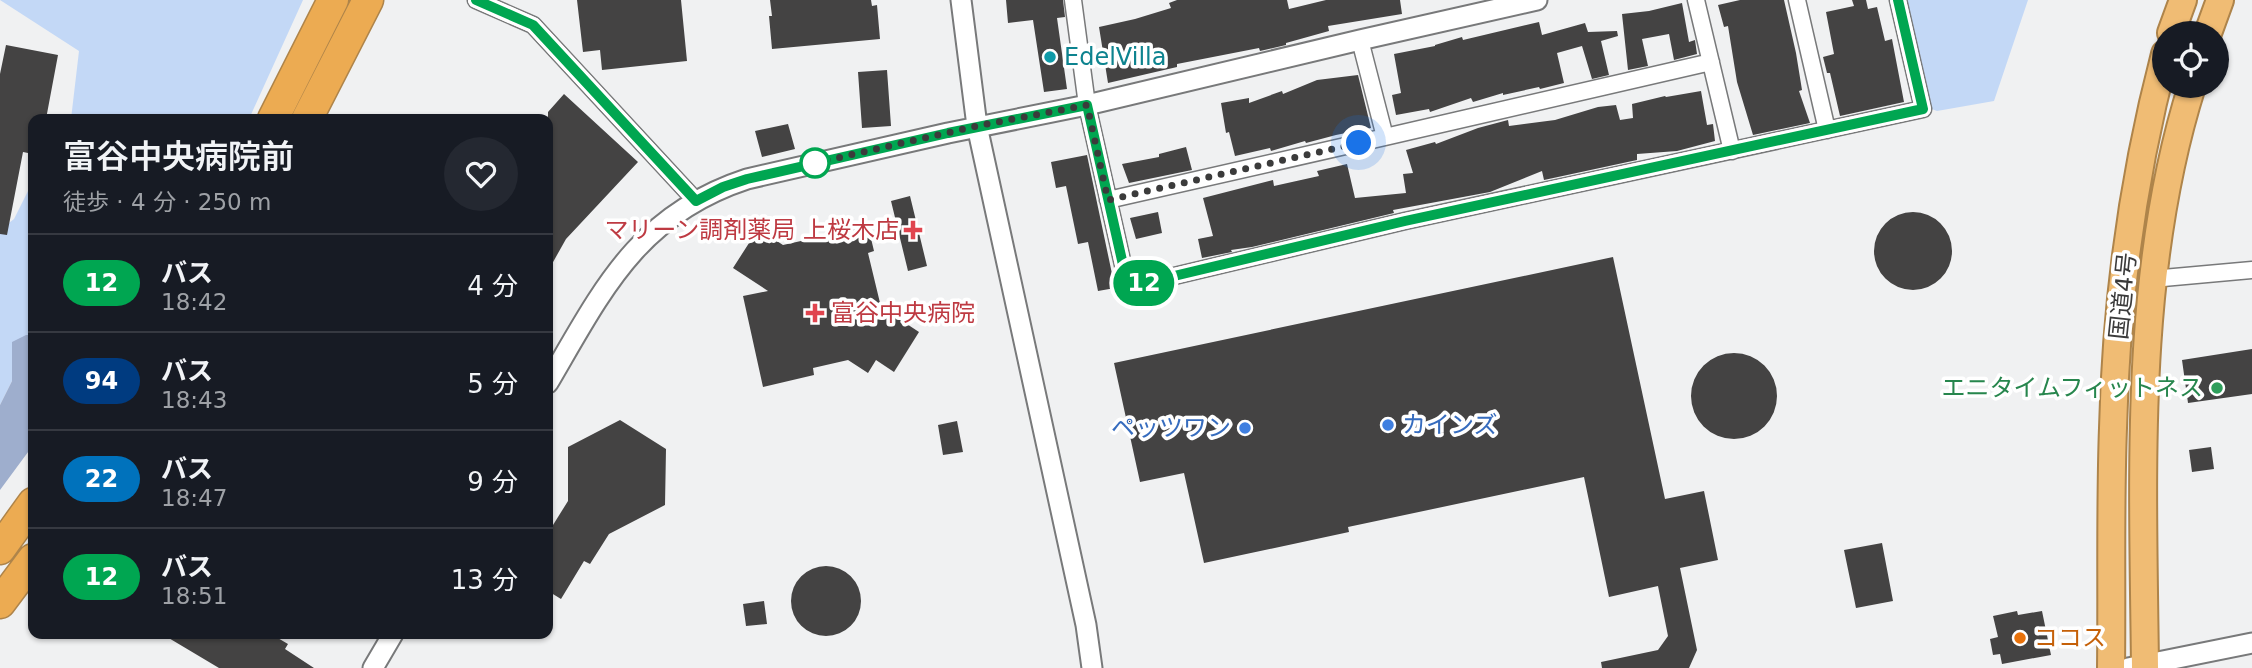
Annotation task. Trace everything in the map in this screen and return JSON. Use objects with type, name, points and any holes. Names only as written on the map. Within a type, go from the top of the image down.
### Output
[{"type":"highway","points":[[276,114],[333,0]]},
{"type":"highway","points":[[310,114],[368,0]]},
{"type":"highway","points":[[2175,21],[2183,0]]},
{"type":"highway","points":[[2212,21],[2220,0]]},
{"type":"highway","name":"国道4号","points":[[2111,668],[2113,427],[2119,331],[2136,189],[2154,98]]},
{"type":"highway","name":"国道4号","points":[[2140,667],[2152,279],[2168,181],[2189,98]]},
{"type":"highway","points":[[0,549],[28,510]]},
{"type":"highway","points":[[0,603],[28,566]]},
{"type":"street","points":[[476,0],[533,25],[696,201]]},
{"type":"street","points":[[961,0],[977,126],[1086,625],[1092,668]]},
{"type":"street","points":[[553,374],[594,304],[630,253],[661,224],[723,187],[747,179],[977,126],[1087,105],[1537,0]]},
{"type":"street","points":[[1696,0],[1732,151]]},
{"type":"street","points":[[1797,0],[1827,130]]},
{"type":"street","points":[[1076,1],[1087,105],[1128,287],[1405,221],[1923,109],[1898,0]]},
{"type":"street","points":[[1360,40],[1384,137]]},
{"type":"street","points":[[1108,200],[1711,62]]},
{"type":"street","points":[[2152,279],[2252,270]]},
{"type":"street","points":[[373,668],[390,639]]},
{"type":"street","points":[[2140,667],[2252,643]]},
{"type":"shaded area","points":[[0,0],[303,0],[251,114],[72,114],[79,51]]},
{"type":"shaded area","points":[[1905,0],[2028,0],[1994,101],[1937,111],[1929,108]]},
{"type":"shaded area","points":[[28,191],[28,335],[12,381],[0,405],[0,230],[14,219]]},
{"type":"shaded area","points":[[28,335],[28,452],[0,490],[0,405],[12,381],[12,342]]},
{"type":"building","points":[[577,0],[681,0],[687,61],[602,70],[600,50],[583,52]]},
{"type":"building","points":[[770,0],[871,0],[872,6],[877,5],[880,39],[772,49]]},
{"type":"building","points":[[1006,0],[1063,0],[1065,17],[1057,18],[1067,89],[1044,92],[1033,20],[1008,23]]},
{"type":"building","points":[[1177,0],[1287,0],[1289,9],[1326,0],[1400,0],[1402,14],[1328,26],[1329,31],[1286,45],[1177,64],[1177,67],[1108,83],[1099,27],[1171,8],[1169,3]]},
{"type":"building","points":[[1740,0],[1784,0],[1796,53],[1802,90],[1799,91],[1810,123],[1753,135],[1737,82],[1728,26],[1724,27],[1718,5]]},
{"type":"building","points":[[1852,0],[1866,0],[1868,9],[1877,7],[1885,41],[1892,39],[1904,102],[1840,116],[1830,73],[1827,73],[1823,57],[1834,54],[1826,12],[1854,6]]},
{"type":"building","points":[[1682,3],[1689,42],[1695,40],[1697,54],[1674,60],[1669,34],[1642,39],[1648,66],[1628,70],[1622,14]]},
{"type":"building","points":[[1539,22],[1542,35],[1585,23],[1588,32],[1617,31],[1618,36],[1601,41],[1609,75],[1592,79],[1582,46],[1557,53],[1564,83],[1503,93],[1473,102],[1471,98],[1430,112],[1429,109],[1396,115],[1392,95],[1401,93],[1394,54]]},
{"type":"building","points":[[6,45],[58,55],[47,114],[28,114],[28,153],[23,152],[7,235],[0,234],[0,74]]},
{"type":"building","points":[[887,70],[891,126],[862,128],[858,72]]},
{"type":"building","points":[[1358,75],[1371,128],[1306,143],[1305,141],[1271,151],[1270,148],[1235,156],[1229,132],[1226,133],[1221,103],[1249,98],[1249,103],[1282,91],[1283,94],[1317,80]]},
{"type":"building","points":[[1701,91],[1707,125],[1713,124],[1715,141],[1677,151],[1637,154],[1637,160],[1544,180],[1542,171],[1490,192],[1393,210],[1394,213],[1202,258],[1198,239],[1213,236],[1203,198],[1273,180],[1274,186],[1319,176],[1317,171],[1347,164],[1355,198],[1406,193],[1403,174],[1413,173],[1406,150],[1435,142],[1436,144],[1508,120],[1509,126],[1555,120],[1598,107],[1616,105],[1620,120],[1633,118],[1632,104]]},
{"type":"building","points":[[564,94],[638,162],[566,239],[553,262],[553,114],[548,112]]},
{"type":"building","points":[[788,124],[795,149],[762,157],[755,131]]},
{"type":"building","points":[[1186,147],[1192,170],[1129,183],[1122,164],[1159,157],[1159,154]]},
{"type":"building","points":[[1087,155],[1115,288],[1098,291],[1088,242],[1078,244],[1066,186],[1056,188],[1051,162]]},
{"type":"building","points":[[910,196],[927,266],[908,271],[891,201]]},
{"type":"building","points":[[1158,212],[1162,233],[1136,239],[1130,218]]},
{"type":"building","points":[[1905,212],[1921,212],[1935,218],[1946,229],[1952,243],[1952,259],[1946,273],[1935,284],[1921,290],[1905,290],[1891,284],[1880,273],[1874,259],[1874,243],[1880,229],[1891,218]]},
{"type":"building","points":[[868,226],[874,251],[868,253],[881,307],[919,332],[894,372],[876,360],[868,373],[848,360],[813,368],[814,375],[763,387],[743,296],[768,291],[733,268],[758,229],[783,245]]},
{"type":"building","name":"カインズ","points":[[1613,257],[1665,499],[1704,491],[1718,560],[1680,568],[1697,650],[1689,668],[1602,668],[1601,662],[1658,650],[1668,636],[1658,586],[1609,597],[1584,477],[1348,527],[1349,532],[1204,563],[1184,473],[1140,482],[1114,363]]},
{"type":"building","points":[[2252,349],[2252,394],[2188,403],[2182,360]]},
{"type":"building","points":[[1726,353],[1742,353],[1765,365],[1774,379],[1777,396],[1774,413],[1765,427],[1742,439],[1726,439],[1710,432],[1698,420],[1691,404],[1691,388],[1698,372],[1710,360]]},
{"type":"building","points":[[620,420],[666,449],[665,505],[609,534],[590,564],[584,561],[561,599],[553,594],[553,525],[568,501],[568,447]]},
{"type":"building","points":[[957,421],[963,452],[943,455],[938,425]]},
{"type":"building","points":[[2211,447],[2214,469],[2192,472],[2189,450]]},
{"type":"building","points":[[1882,543],[1893,601],[1856,608],[1844,550]]},
{"type":"building","points":[[819,566],[833,566],[846,572],[855,581],[861,601],[859,614],[851,626],[833,636],[819,636],[806,630],[797,621],[791,608],[791,594],[797,581],[806,572]]},
{"type":"building","points":[[764,601],[767,624],[746,626],[743,604]]},
{"type":"building","name":"ココス","points":[[2017,611],[2018,615],[2042,611],[2051,655],[2002,664],[2000,654],[1993,655],[1990,639],[1998,637],[1993,616]]},
{"type":"building","points":[[170,639],[280,639],[288,644],[285,649],[314,668],[219,668]]},
{"type":"bus line","name":"12","points":[[476,0],[533,25],[696,201],[723,187],[747,179],[948,133],[1087,105],[1128,287],[1405,221],[1923,109],[1898,0]]},
{"type":"place","name":"EdelVilla","points":[[1050,57]]},
{"type":"place","name":"マリーン調剤薬局 上桜木店","points":[[913,230]]},
{"type":"place","name":"富谷中央病院","points":[[815,313]]},
{"type":"place","name":"エニタイムフィットネス","points":[[2217,388]]},
{"type":"place","name":"カインズ","points":[[1388,425]]},
{"type":"place","name":"ペッツワン","points":[[1245,428]]},
{"type":"place","name":"ココス","points":[[2020,638]]},
{"type":"route","points":[[815,163],[977,126],[1087,105],[1108,200],[1359,143]]}]
